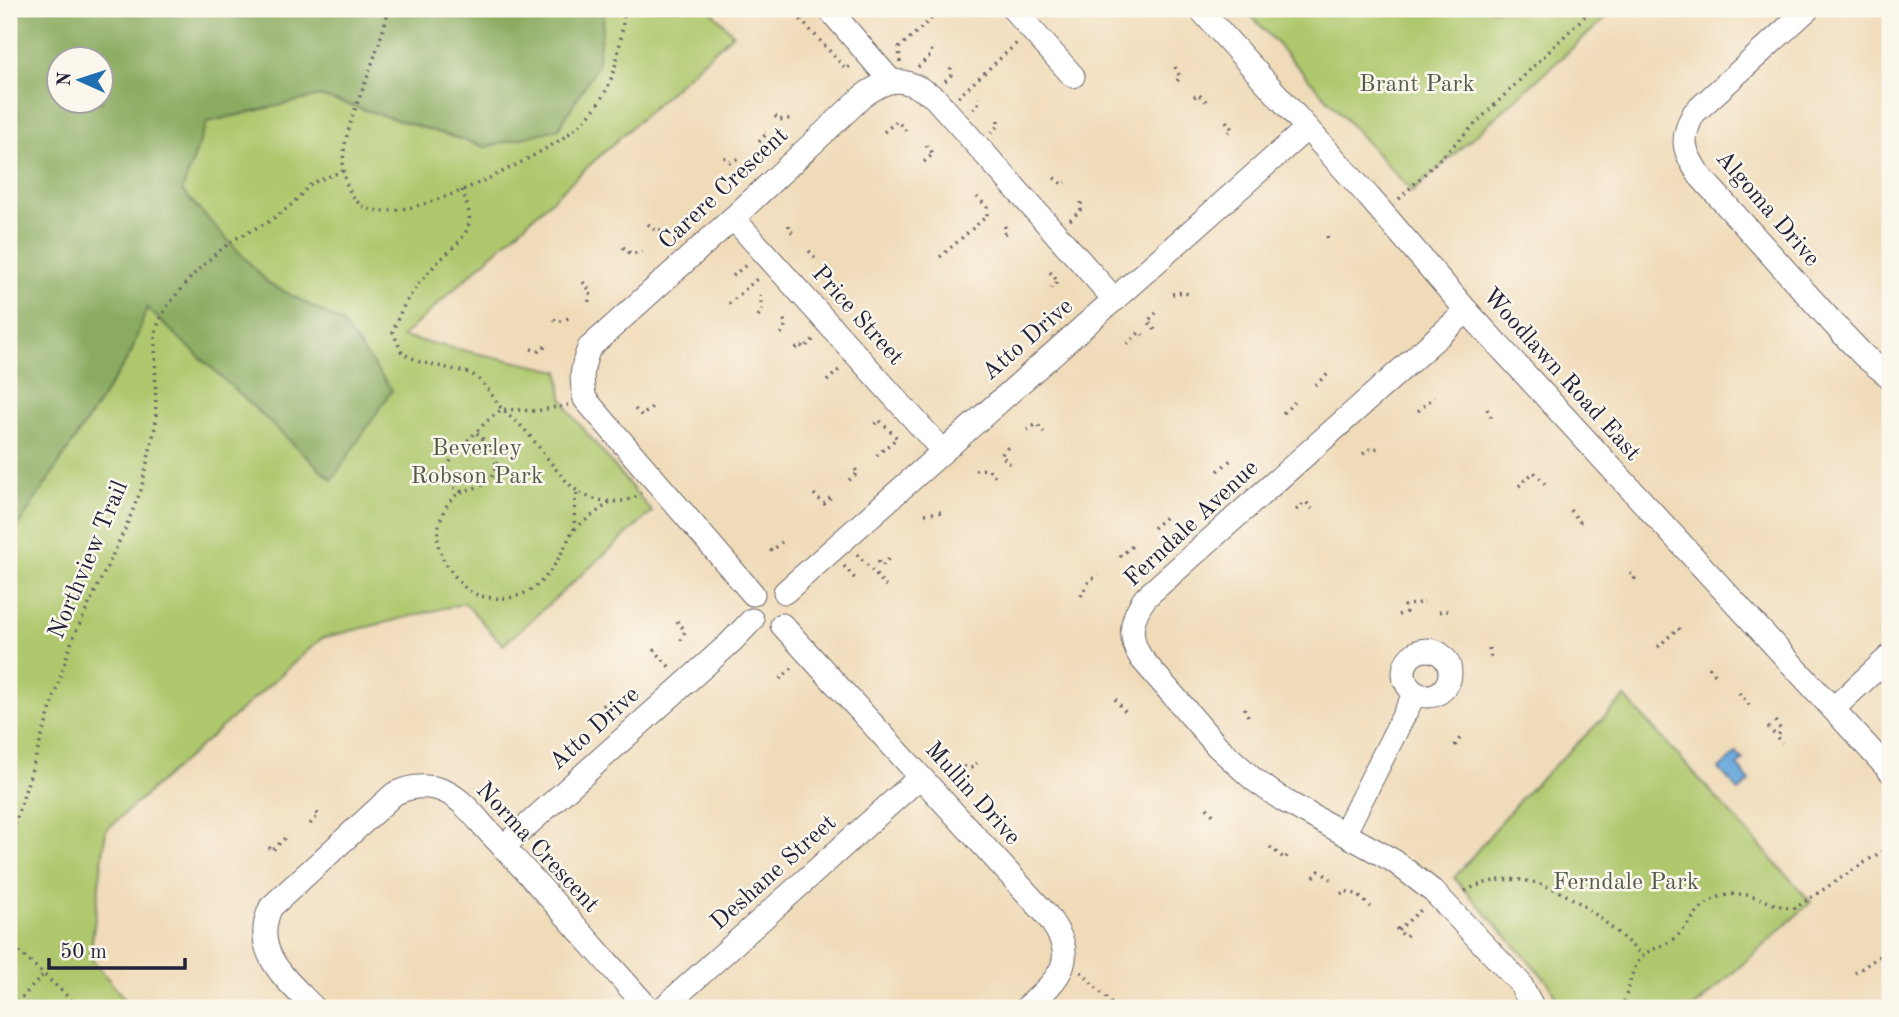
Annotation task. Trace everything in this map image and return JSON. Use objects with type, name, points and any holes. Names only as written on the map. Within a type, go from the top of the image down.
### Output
[{"type":"street","points":[[829,9],[895,72],[935,98],[1115,299]]},
{"type":"street","points":[[1013,9],[1073,76]]},
{"type":"street","name":"Woodlawn Road East","points":[[1200,9],[1384,214],[1466,311],[1890,771]]},
{"type":"street","name":"Algoma Drive","points":[[1808,9],[1694,113],[1686,127],[1684,139],[1688,158],[1700,176],[1842,333],[1890,377]]},
{"type":"street","name":"Carere Crescent","points":[[585,399],[581,384],[582,368],[589,348],[862,97],[895,72]]},
{"type":"street","name":"Atto Drive","points":[[785,592],[1306,129]]},
{"type":"street","name":"Price Street","points":[[733,218],[942,450]]},
{"type":"street","name":"Ferndale Avenue","points":[[1466,311],[1146,597],[1134,617],[1132,636],[1135,648],[1142,657],[1233,762],[1274,794],[1394,861],[1434,892],[1520,983],[1533,1008]]},
{"type":"street","points":[[585,399],[753,594]]},
{"type":"street","points":[[765,586],[785,592],[789,597],[791,609],[782,625],[763,628],[752,620],[748,607],[753,594],[765,586]]},
{"type":"street","name":"Atto Drive","points":[[503,847],[731,642],[752,620]]},
{"type":"street","name":"Mullin Drive","points":[[782,625],[1046,914],[1064,946],[1063,965]]},
{"type":"street","points":[[1833,709],[1890,656]]},
{"type":"street","points":[[1345,832],[1415,693]]},
{"type":"street","name":"Deshane Street","points":[[663,1008],[920,777]]},
{"type":"street","name":"Norma Crescent","points":[[314,1008],[270,958],[264,937],[266,917],[271,907],[394,794],[411,787],[427,787],[448,793],[503,847],[648,1008]]},
{"type":"street","points":[[1026,1008],[1051,984],[1063,965]]},
{"type":"path","points":[[388,9],[349,130],[343,171],[349,189],[361,205],[390,212],[409,209],[462,190],[514,166],[552,145],[578,126],[590,114],[606,90],[618,60],[625,9]]},
{"type":"path","points":[[791,9],[846,69],[856,60]]},
{"type":"path","points":[[895,72],[899,48],[942,9]]},
{"type":"path","points":[[958,97],[1055,9]]},
{"type":"path","points":[[1130,15],[1131,9]]},
{"type":"path","points":[[1399,199],[1592,9]]},
{"type":"path","points":[[931,55],[932,48]]},
{"type":"path","points":[[918,66],[931,55],[937,54]]},
{"type":"path","points":[[1175,67],[1180,77],[1178,81]]},
{"type":"path","points":[[944,82],[954,75],[951,68]]},
{"type":"path","points":[[1194,97],[1198,94],[1207,103]]},
{"type":"path","points":[[978,105],[979,97]]},
{"type":"path","points":[[971,111],[978,105],[985,105]]},
{"type":"path","points":[[775,116],[779,120],[794,118]]},
{"type":"path","points":[[991,133],[998,125],[998,118]]},
{"type":"path","points":[[884,132],[897,121],[906,131],[909,128]]},
{"type":"path","points":[[1226,121],[1232,129],[1228,132]]},
{"type":"path","points":[[998,125],[1004,126]]},
{"type":"path","points":[[759,142],[767,133],[765,132]]},
{"type":"path","points":[[924,162],[933,154],[925,144]]},
{"type":"path","points":[[724,156],[730,162],[739,158]]},
{"type":"path","name":"Northview Trail","points":[[9,880],[13,830],[72,639],[141,490],[156,423],[155,333],[160,319],[192,276],[213,256],[235,239],[270,221],[289,207],[312,183],[343,171]]},
{"type":"path","points":[[1054,178],[1062,184],[1066,181]]},
{"type":"path","points":[[462,190],[467,204],[469,225],[401,309],[393,332],[402,354],[420,362],[470,373],[488,386],[502,409],[522,426],[578,492],[595,499],[611,501],[637,497],[656,481]]},
{"type":"path","points":[[940,257],[987,216],[987,207],[977,197]]},
{"type":"path","points":[[1070,220],[1081,210],[1080,205],[1084,200]]},
{"type":"path","points":[[1004,222],[1004,234]]},
{"type":"path","points":[[648,224],[656,231],[668,228]]},
{"type":"path","points":[[789,225],[793,233]]},
{"type":"path","points":[[1327,236],[1329,242]]},
{"type":"path","points":[[623,247],[631,254],[642,252]]},
{"type":"path","points":[[809,251],[819,257]]},
{"type":"path","points":[[729,304],[774,263]]},
{"type":"path","points":[[1050,272],[1058,281],[1051,288]]},
{"type":"path","points":[[583,282],[591,292],[588,304]]},
{"type":"path","points":[[1172,294],[1188,294]]},
{"type":"path","points":[[758,316],[762,311],[760,295]]},
{"type":"path","points":[[1155,330],[1148,321],[1156,313]]},
{"type":"path","points":[[554,318],[558,322],[571,317]]},
{"type":"path","points":[[781,334],[786,325],[783,318]]},
{"type":"path","points":[[1127,344],[1140,332],[1143,335]]},
{"type":"path","points":[[531,349],[539,351],[549,344]]},
{"type":"path","points":[[1315,385],[1328,374]]},
{"type":"path","points":[[1418,411],[1434,397]]},
{"type":"path","points":[[439,480],[456,452],[502,409],[536,411],[585,399]]},
{"type":"path","points":[[1283,413],[1295,402]]},
{"type":"path","points":[[635,409],[642,416],[653,406]]},
{"type":"path","points":[[1487,410],[1491,417],[1489,422]]},
{"type":"path","points":[[875,424],[879,421],[897,438],[875,457]]},
{"type":"path","points":[[1027,430],[1037,424],[1044,432]]},
{"type":"path","points":[[477,433],[490,445],[496,466],[493,475],[483,486],[462,492],[446,507],[436,537],[439,552],[447,566],[464,588],[476,595],[505,599],[533,590],[548,575],[574,530],[611,501]]},
{"type":"path","points":[[1010,445],[1001,455],[1010,464]]},
{"type":"path","points":[[1363,454],[1370,449],[1380,448]]},
{"type":"path","points":[[1219,471],[1232,459]]},
{"type":"path","points":[[417,467],[462,492]]},
{"type":"path","points":[[849,480],[858,473],[855,469]]},
{"type":"path","points":[[975,470],[988,469],[995,476]]},
{"type":"path","points":[[1519,486],[1534,472],[1547,486]]},
{"type":"path","points":[[574,530],[575,498],[578,492]]},
{"type":"path","points":[[814,494],[824,504],[833,495]]},
{"type":"path","points":[[1296,510],[1306,502],[1312,509]]},
{"type":"path","points":[[1570,509],[1580,522],[1577,525]]},
{"type":"path","points":[[925,514],[941,512]]},
{"type":"path","points":[[1153,528],[1166,517]]},
{"type":"path","points":[[843,539],[886,586]]},
{"type":"path","points":[[770,550],[782,542]]},
{"type":"path","points":[[1120,555],[1133,545]]},
{"type":"path","points":[[878,561],[882,566],[890,557]]},
{"type":"path","points":[[1629,573],[1635,578],[1632,581]]},
{"type":"path","points":[[1082,596],[1088,583],[1098,574]]},
{"type":"path","points":[[1398,615],[1406,612],[1404,606],[1424,602]]},
{"type":"path","points":[[1439,612],[1452,610]]},
{"type":"path","points":[[677,621],[685,631],[680,643]]},
{"type":"path","points":[[1658,647],[1678,628],[1682,632]]},
{"type":"path","points":[[1489,648],[1491,659]]},
{"type":"path","points":[[654,649],[672,670]]},
{"type":"path","points":[[1709,667],[1717,676]]},
{"type":"path","points":[[780,679],[792,668]]},
{"type":"path","points":[[1739,693],[1751,707],[1749,708]]},
{"type":"path","points":[[603,706],[612,696]]},
{"type":"path","points":[[1115,699],[1127,714]]},
{"type":"path","points":[[1244,708],[1249,718]]},
{"type":"path","points":[[1775,721],[1781,730],[1777,738]]},
{"type":"path","points":[[1768,727],[1782,743]]},
{"type":"path","points":[[1455,747],[1462,735]]},
{"type":"path","points":[[957,765],[971,768],[978,764]]},
{"type":"path","points":[[1207,808],[1215,817]]},
{"type":"path","points":[[310,824],[319,814],[314,810]]},
{"type":"path","points":[[269,848],[272,850],[287,836]]},
{"type":"path","points":[[1621,1008],[1636,965],[1642,956],[1672,940],[1695,914],[1715,899],[1742,895],[1763,899],[1777,906],[1795,908],[1890,846]]},
{"type":"path","points":[[1270,847],[1284,859],[1287,856]]},
{"type":"path","points":[[1314,877],[1319,871],[1331,879]]},
{"type":"path","points":[[1465,891],[1483,883],[1503,881],[1545,885],[1577,900],[1597,914],[1642,956]]},
{"type":"path","points":[[1341,894],[1344,891],[1356,894],[1371,907]]},
{"type":"path","points":[[1408,934],[1405,937],[1397,929],[1422,910]]},
{"type":"path","points":[[9,942],[80,1008]]},
{"type":"path","points":[[1855,974],[1885,952]]},
{"type":"path","points":[[1063,965],[1084,972],[1116,1008]]},
{"type":"path","points":[[12,1008],[44,974]]},
{"type":"green space","points":[[9,9],[605,9],[597,66],[558,129],[486,147],[320,96],[207,122],[182,191],[268,283],[341,322],[392,390],[332,480],[147,308],[131,353],[9,540]]},
{"type":"green space","name":"Beverley Robson Park","points":[[605,9],[710,9],[733,34],[402,337],[559,371],[562,397],[571,414],[652,512],[503,645],[465,603],[322,638],[106,830],[90,957],[132,1008],[9,1008],[9,540],[131,353],[147,307],[332,480],[341,322],[268,283],[181,191],[207,122],[320,96],[486,147],[603,15]]},
{"type":"green space","name":"Brant Park","points":[[1245,9],[1616,9],[1412,192]]},
{"type":"green space","name":"Ferndale Park","points":[[1625,697],[1811,902],[1694,1008],[1561,1008],[1548,982],[1454,878],[1522,797]]},
{"type":"water","points":[[1737,753],[1743,760],[1737,766],[1750,781],[1739,791],[1719,769]]}]
